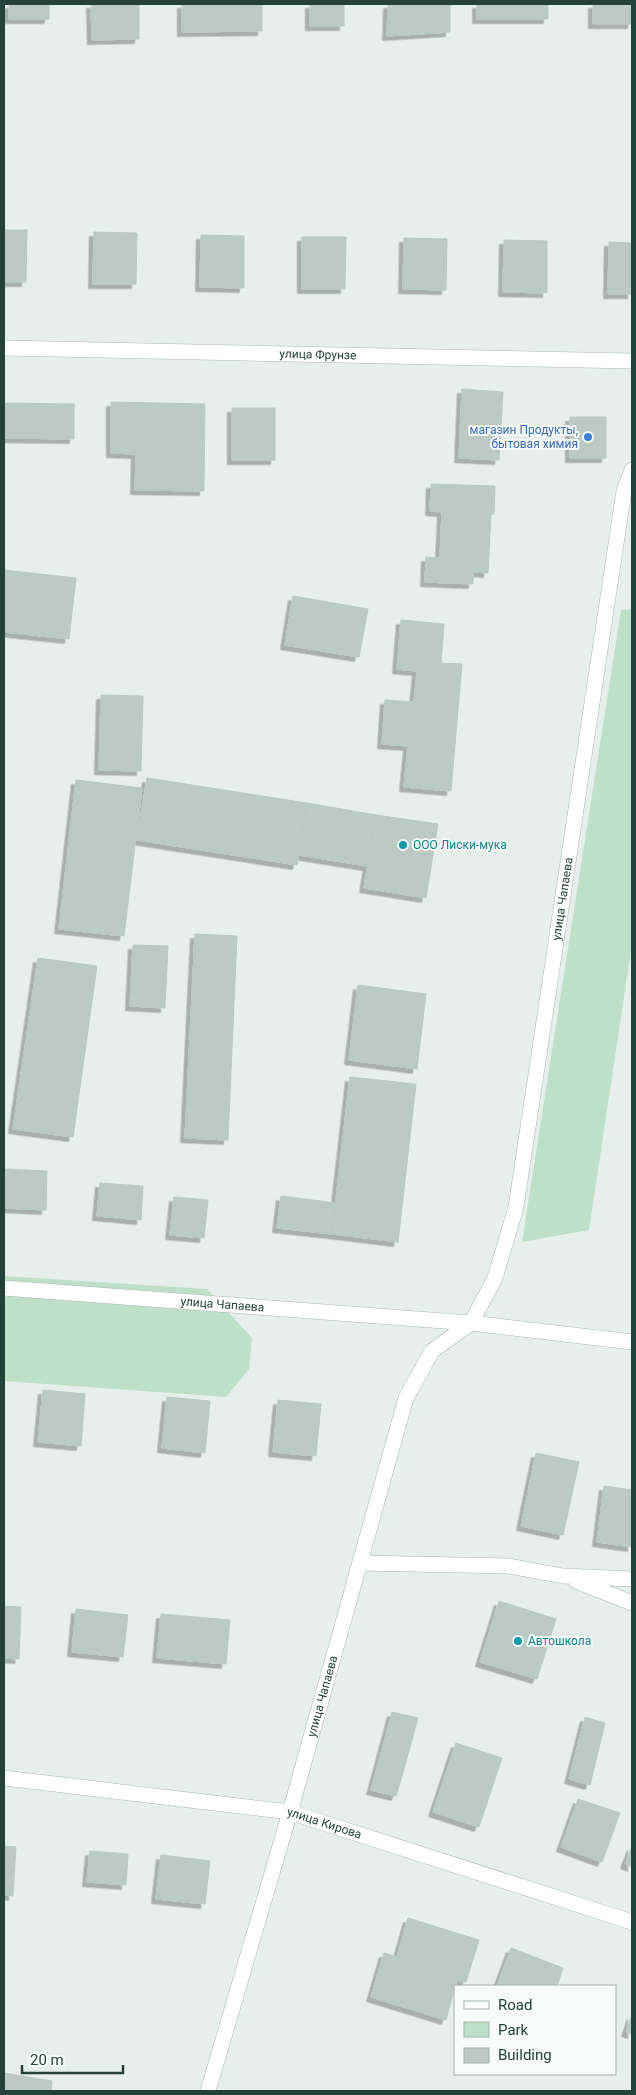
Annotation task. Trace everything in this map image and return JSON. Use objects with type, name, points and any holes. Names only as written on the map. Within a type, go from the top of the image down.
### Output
[{"type":"street","name":"улица Фрунзе","points":[[4,348],[632,361]]},
{"type":"street","name":"улица Чапаева","points":[[208,2091],[290,1812],[406,1398],[432,1351],[471,1322],[495,1278],[516,1207],[624,491],[632,470]]},
{"type":"street","name":"улица Чапаева","points":[[4,1288],[471,1322],[632,1342]]},
{"type":"street","points":[[360,1562],[510,1566],[563,1576],[632,1579]]},
{"type":"street","points":[[563,1576],[632,1603]]},
{"type":"street","name":"улица Кирова","points":[[4,1778],[290,1812],[632,1922]]},
{"type":"green space","points":[[632,609],[632,944],[589,1230],[522,1242],[621,610]]},
{"type":"green space","points":[[4,1276],[207,1289],[252,1338],[249,1369],[226,1397],[4,1381]]},
{"type":"building","points":[[9,4],[49,4],[49,19],[9,19]]},
{"type":"building","points":[[91,4],[139,4],[139,39],[92,40]]},
{"type":"building","points":[[182,4],[262,4],[262,31],[182,32]]},
{"type":"building","points":[[310,4],[344,4],[344,26],[310,26]]},
{"type":"building","points":[[388,4],[450,4],[450,32],[387,36]]},
{"type":"building","points":[[477,4],[548,4],[548,19],[477,19]]},
{"type":"building","points":[[593,4],[632,4],[632,24],[593,24]]},
{"type":"building","points":[[4,230],[27,230],[26,282],[4,282]]},
{"type":"building","points":[[94,232],[137,233],[136,284],[93,284]]},
{"type":"building","points":[[201,235],[244,236],[244,288],[200,287]]},
{"type":"building","points":[[302,237],[346,237],[345,289],[302,289]]},
{"type":"building","points":[[404,238],[447,239],[446,290],[403,289]]},
{"type":"building","points":[[504,240],[547,241],[547,293],[503,292]]},
{"type":"building","points":[[609,242],[632,243],[632,294],[608,294]]},
{"type":"building","points":[[462,389],[503,392],[499,460],[459,458]]},
{"type":"building","points":[[111,402],[205,404],[204,491],[135,490],[136,454],[111,453]]},
{"type":"building","points":[[4,403],[74,404],[74,439],[4,438]]},
{"type":"building","points":[[232,408],[275,408],[275,460],[232,460]]},
{"type":"building","name":"магазин Продукты, бытовая химия","points":[[570,417],[606,417],[606,458],[570,458]]},
{"type":"building","points":[[431,484],[495,486],[494,514],[491,514],[488,573],[473,572],[473,584],[425,582],[426,557],[440,558],[442,512],[430,511]]},
{"type":"building","points":[[4,570],[76,578],[69,639],[4,632]]},
{"type":"building","points":[[293,596],[368,609],[359,657],[285,645]]},
{"type":"building","points":[[401,620],[444,624],[441,663],[462,664],[451,791],[404,787],[408,746],[382,744],[385,700],[414,702],[417,671],[397,669]]},
{"type":"building","points":[[101,695],[143,696],[141,771],[99,770]]},
{"type":"building","points":[[147,778],[307,803],[297,865],[137,840]]},
{"type":"building","points":[[76,780],[142,788],[124,936],[59,929]]},
{"type":"building","points":[[307,803],[376,815],[367,866],[299,855]]},
{"type":"building","name":"ООО Лиски-мука","points":[[376,815],[438,824],[426,898],[364,888]]},
{"type":"building","points":[[195,934],[237,936],[228,1140],[185,1138]]},
{"type":"building","points":[[133,945],[168,946],[165,1008],[130,1006]]},
{"type":"building","points":[[38,958],[97,966],[73,1137],[13,1129]]},
{"type":"building","points":[[358,985],[426,994],[417,1069],[349,1060]]},
{"type":"building","points":[[350,1077],[416,1084],[398,1242],[332,1234]]},
{"type":"building","points":[[4,1169],[47,1171],[46,1210],[4,1208]]},
{"type":"building","points":[[100,1183],[143,1186],[141,1220],[97,1216]]},
{"type":"building","points":[[281,1196],[336,1203],[332,1234],[277,1228]]},
{"type":"building","points":[[174,1197],[208,1200],[204,1238],[170,1235]]},
{"type":"building","points":[[43,1390],[85,1394],[81,1446],[38,1442]]},
{"type":"building","points":[[167,1397],[210,1401],[205,1453],[162,1448]]},
{"type":"building","points":[[278,1400],[321,1404],[316,1456],[273,1452]]},
{"type":"building","points":[[536,1453],[579,1462],[563,1535],[521,1526]]},
{"type":"building","points":[[604,1486],[632,1490],[632,1547],[597,1542]]},
{"type":"building","name":"Автошкола","points":[[499,1601],[556,1619],[537,1679],[480,1662]]},
{"type":"building","points":[[4,1606],[21,1607],[19,1659],[4,1658]]},
{"type":"building","points":[[76,1609],[128,1615],[123,1657],[72,1652]]},
{"type":"building","points":[[161,1614],[230,1620],[226,1664],[157,1658]]},
{"type":"building","points":[[392,1712],[418,1718],[404,1769],[379,1761]]},
{"type":"building","points":[[585,1717],[605,1723],[590,1785],[569,1779]]},
{"type":"building","points":[[456,1743],[502,1758],[479,1827],[433,1812]]},
{"type":"building","points":[[379,1761],[404,1769],[396,1796],[371,1790]]},
{"type":"building","points":[[578,1799],[620,1813],[602,1862],[561,1847]]},
{"type":"building","points":[[4,1846],[16,1847],[13,1896],[4,1895]]},
{"type":"building","points":[[632,1846],[632,1867],[625,1864]]},
{"type":"building","points":[[90,1851],[128,1854],[126,1885],[87,1882]]},
{"type":"building","points":[[161,1855],[210,1861],[205,1904],[156,1899]]},
{"type":"building","points":[[408,1918],[479,1940],[466,1982],[458,1980],[454,1985],[446,2020],[371,1997],[384,1953],[397,1957]]},
{"type":"building","points":[[511,1948],[563,1968],[557,1985],[497,1985]]},
{"type":"building","points":[[632,2015],[632,2034],[626,2032]]},
{"type":"building","points":[[4,2073],[52,2081],[51,2091],[4,2091]]},
{"type":"place","name":"магазин Продукты, бытовая химия","points":[[588,437]]},
{"type":"place","name":"ООО Лиски-мука","points":[[403,845]]},
{"type":"place","name":"Автошкола","points":[[518,1641]]}]
